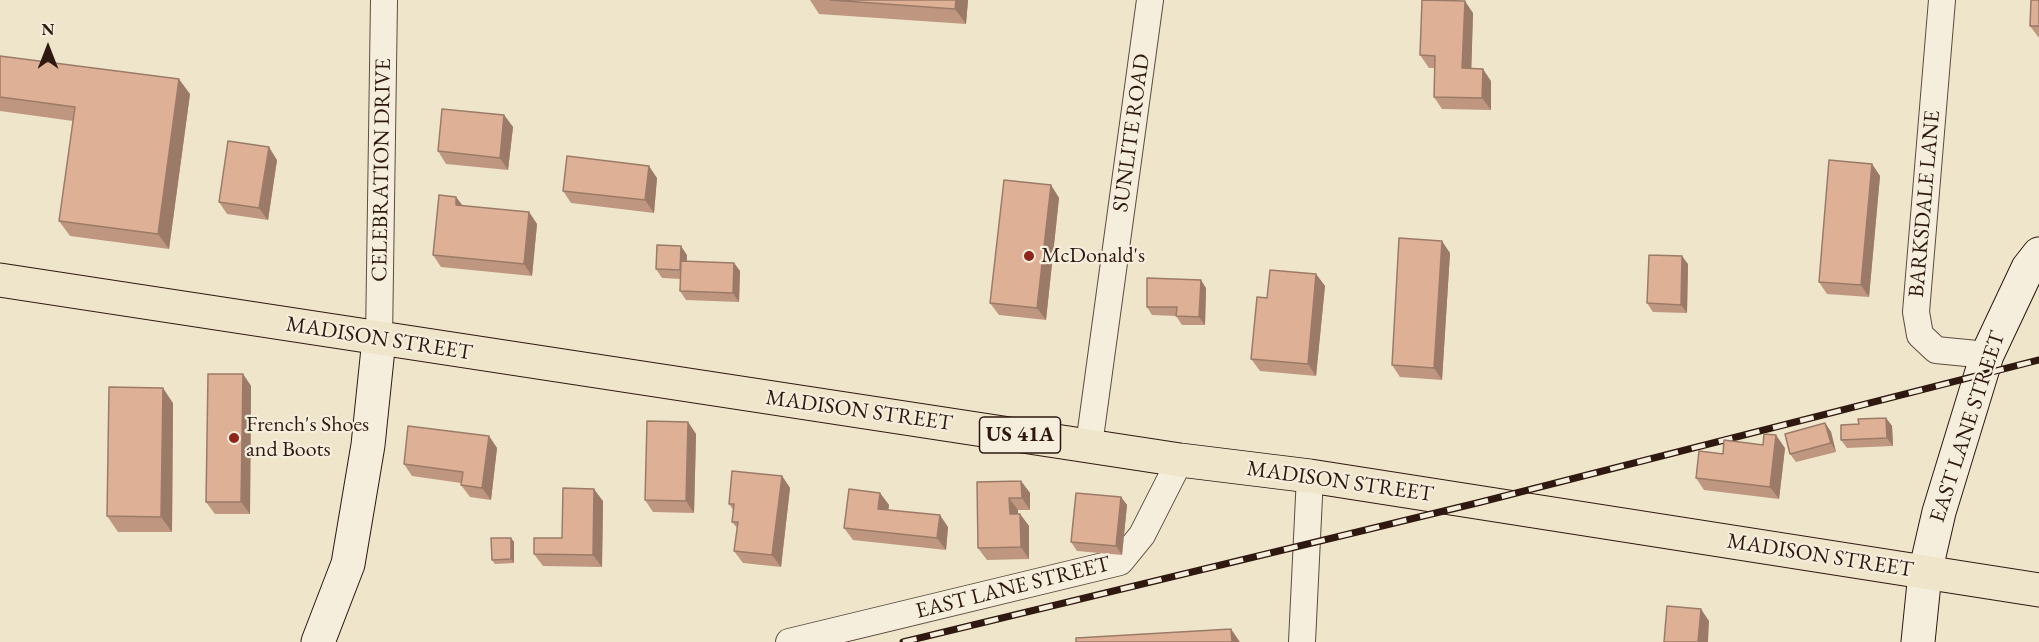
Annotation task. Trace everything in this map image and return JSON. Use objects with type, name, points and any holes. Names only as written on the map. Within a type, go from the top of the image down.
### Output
[{"type":"main road","name":"MADISON STREET","points":[[0,280],[1180,460],[1310,476],[2039,590]]},
{"type":"street","name":"CELEBRATION DRIVE","points":[[379,339],[384,0]]},
{"type":"street","name":"SUNLITE ROAD","points":[[1089,445],[1150,0]]},
{"type":"street","name":"BARKSDALE LANE","points":[[1942,0],[1916,312],[1920,335],[1936,350],[1987,355]]},
{"type":"street","name":"EAST LANE STREET","points":[[1918,642],[1925,573],[1940,508],[1987,355],[2028,268],[2039,254]]},
{"type":"street","points":[[318,642],[348,564],[368,445],[379,339]]},
{"type":"street","name":"EAST LANE STREET","points":[[789,642],[1120,562],[1142,535],[1180,460]]},
{"type":"street","points":[[1302,642],[1310,476]]},
{"type":"building","points":[[830,0],[956,0],[955,9]]},
{"type":"building","points":[[1422,0],[1465,1],[1462,68],[1483,69],[1482,98],[1434,97],[1435,56],[1420,55]]},
{"type":"building","points":[[2031,0],[2039,0],[2039,26],[2030,26]]},
{"type":"building","points":[[0,56],[179,79],[158,234],[59,221],[75,107],[0,97]]},
{"type":"building","points":[[442,109],[504,115],[500,158],[438,151]]},
{"type":"building","points":[[228,141],[269,147],[259,208],[219,202]]},
{"type":"building","points":[[567,156],[649,166],[645,200],[563,191]]},
{"type":"building","points":[[1829,160],[1872,164],[1861,285],[1819,282]]},
{"type":"building","name":"McDonald's","points":[[1004,180],[1051,185],[1037,308],[990,303]]},
{"type":"building","points":[[439,195],[456,197],[456,205],[529,212],[524,264],[433,255]]},
{"type":"building","points":[[1399,238],[1442,241],[1434,368],[1392,365]]},
{"type":"building","points":[[657,245],[681,246],[680,270],[656,269]]},
{"type":"building","points":[[1649,255],[1682,256],[1681,305],[1647,303]]},
{"type":"building","points":[[681,261],[734,263],[733,293],[680,291]]},
{"type":"building","points":[[1270,270],[1316,274],[1308,364],[1251,359],[1257,297],[1267,298]]},
{"type":"building","points":[[1147,278],[1201,280],[1199,317],[1176,316],[1177,307],[1147,307]]},
{"type":"building","points":[[208,374],[243,374],[241,502],[206,502]]},
{"type":"building","points":[[109,387],[163,388],[161,517],[107,516]]},
{"type":"building","points":[[1886,418],[1887,438],[1841,440],[1841,425],[1859,424],[1858,419]]},
{"type":"building","points":[[647,421],[688,422],[686,501],[645,500]]},
{"type":"building","points":[[1825,423],[1831,443],[1790,454],[1785,434]]},
{"type":"building","points":[[408,426],[489,436],[482,488],[461,485],[463,472],[404,464]]},
{"type":"building","points":[[1764,434],[1776,435],[1770,487],[1696,478],[1699,451],[1723,454],[1724,440],[1763,445]]},
{"type":"building","points":[[732,471],[782,476],[772,555],[734,551],[738,522],[732,522],[734,504],[729,504]]},
{"type":"building","points":[[1021,481],[1022,498],[1009,498],[1010,514],[1020,514],[1021,547],[978,548],[977,482]]},
{"type":"building","points":[[563,488],[594,489],[593,555],[534,554],[534,538],[562,538]]},
{"type":"building","points":[[849,489],[880,493],[878,509],[940,515],[937,538],[844,528]]},
{"type":"building","points":[[1076,493],[1121,497],[1116,546],[1071,542]]},
{"type":"building","points":[[491,538],[511,538],[511,559],[492,560]]},
{"type":"building","points":[[1667,606],[1701,609],[1698,642],[1664,642]]},
{"type":"building","points":[[1231,629],[1232,642],[1076,642],[1076,638]]},
{"type":"railway","points":[[903,642],[1481,502],[2039,360]]},
{"type":"place","name":"McDonald's","points":[[1029,256]]},
{"type":"place","name":"French's Shoes and Boots","points":[[234,438]]}]
